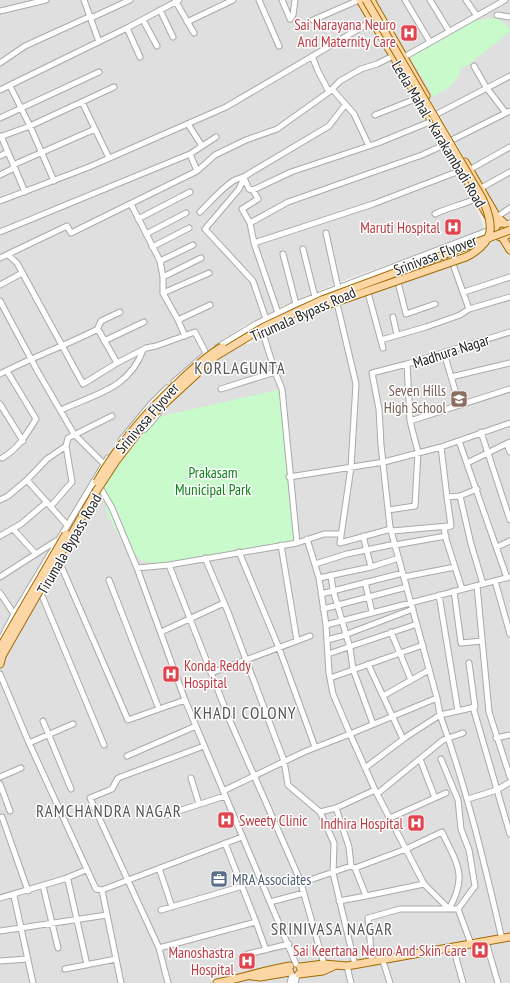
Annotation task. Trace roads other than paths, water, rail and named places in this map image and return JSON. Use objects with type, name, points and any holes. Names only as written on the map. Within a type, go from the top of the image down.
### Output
[{"type":"main road","name":"Leela Mahal - Karakambadi Road","points":[[360,0],[432,121],[469,170],[505,229]]},
{"type":"main road","name":"Srinivasa Flyover","points":[[250,335],[255,337],[314,309],[466,257],[478,251],[485,244],[489,236],[491,225],[489,214],[482,198],[366,0]]},
{"type":"main road","name":"Leela Mahal - Karakambadi Road","points":[[371,0],[437,114],[462,170],[477,198],[488,216],[505,229]]},
{"type":"main road","name":"Srinivasa Flyover","points":[[1,660],[97,490],[128,446],[149,418],[216,356],[250,335],[322,300],[505,229]]},
{"type":"main road","name":"Srinivasa Flyover","points":[[0,648],[104,470],[125,440],[159,400],[200,362],[213,352],[288,311],[505,229]]},
{"type":"main road","points":[[505,229],[510,250]]},
{"type":"main road","points":[[295,970],[324,964],[347,966],[383,961],[506,938]]},
{"type":"main road","points":[[217,983],[249,976],[262,971],[323,971],[334,966]]},
{"type":"street","points":[[24,0],[26,6]]},
{"type":"street","points":[[0,11],[46,0]]},
{"type":"street","points":[[84,0],[100,42]]},
{"type":"street","points":[[0,63],[25,46],[130,0]]},
{"type":"street","points":[[188,22],[233,0]]},
{"type":"street","points":[[259,0],[279,46]]},
{"type":"street","points":[[282,0],[290,20],[293,15],[295,0]]},
{"type":"street","points":[[313,20],[360,0]]},
{"type":"street","points":[[405,0],[430,42]]},
{"type":"street","points":[[430,0],[449,31]]},
{"type":"street","points":[[466,0],[477,16]]},
{"type":"street","points":[[404,58],[505,0]]},
{"type":"street","points":[[0,90],[100,42],[178,1],[194,33]]},
{"type":"street","points":[[160,10],[173,37]]},
{"type":"street","points":[[497,15],[510,16]]},
{"type":"street","points":[[0,202],[109,158],[226,107],[380,16]]},
{"type":"street","points":[[143,20],[157,46]]},
{"type":"street","points":[[127,28],[140,57]]},
{"type":"street","points":[[312,56],[318,71],[331,91],[345,104],[360,123],[369,146]]},
{"type":"street","points":[[0,258],[67,226],[71,233],[197,171],[215,155],[246,140],[277,129],[331,91],[340,81],[362,69],[393,56]]},
{"type":"street","points":[[250,223],[288,202],[422,155],[508,112],[486,87],[474,66]]},
{"type":"street","points":[[0,118],[98,72]]},
{"type":"street","points":[[437,114],[486,87],[510,76]]},
{"type":"street","points":[[10,86],[30,126],[54,181]]},
{"type":"street","points":[[25,192],[0,136],[30,126],[114,87]]},
{"type":"street","points":[[375,115],[418,98]]},
{"type":"street","points":[[82,102],[109,158]]},
{"type":"street","points":[[266,319],[253,282],[205,229],[239,189],[244,178],[329,126],[345,104]]},
{"type":"street","points":[[253,190],[291,172],[369,146],[432,121]]},
{"type":"street","points":[[188,124],[202,146]]},
{"type":"street","points":[[0,175],[42,152],[95,128]]},
{"type":"street","points":[[0,232],[190,154],[216,137]]},
{"type":"street","points":[[469,170],[510,147]]},
{"type":"street","points":[[0,156],[8,152]]},
{"type":"street","points":[[190,154],[197,171]]},
{"type":"street","points":[[254,243],[373,204],[462,170]]},
{"type":"street","points":[[481,188],[510,172]]},
{"type":"street","points":[[244,178],[249,189],[253,190],[258,199],[242,209],[250,223],[254,243],[278,313]]},
{"type":"street","points":[[200,212],[224,187],[236,179],[244,178]]},
{"type":"street","points":[[138,219],[190,192]]},
{"type":"street","points":[[435,214],[451,206],[466,203],[477,198]]},
{"type":"street","points":[[131,204],[160,261],[163,277],[163,293],[185,336]]},
{"type":"street","points":[[505,229],[510,208]]},
{"type":"street","points":[[146,234],[186,213]]},
{"type":"street","points":[[152,247],[189,228]]},
{"type":"street","name":"Tirumala Bypass Road","points":[[1,660],[100,489],[126,451],[156,415],[212,363],[262,330],[336,298],[450,256],[505,229]]},
{"type":"street","name":"Tirumala Bypass Road","points":[[0,642],[14,614],[58,539],[93,485],[104,464],[128,430],[150,405],[206,354],[266,319],[296,304],[505,229]]},
{"type":"street","points":[[326,233],[338,288]]},
{"type":"street","points":[[160,261],[193,245]]},
{"type":"street","points":[[304,249],[316,297]]},
{"type":"street","points":[[283,254],[296,304]]},
{"type":"street","points":[[8,255],[17,263],[83,384],[143,350],[195,332],[212,363]]},
{"type":"street","points":[[450,256],[469,309]]},
{"type":"street","points":[[163,277],[202,258]]},
{"type":"street","points":[[0,285],[22,273]]},
{"type":"street","points":[[163,293],[209,273]]},
{"type":"street","points":[[396,275],[406,314],[435,304]]},
{"type":"street","points":[[464,292],[510,277]]},
{"type":"street","points":[[367,286],[383,348]]},
{"type":"street","points":[[381,340],[460,315],[469,309],[510,297]]},
{"type":"street","points":[[336,298],[356,384],[350,467],[340,542],[391,530],[451,526]]},
{"type":"street","points":[[0,300],[74,434],[104,464]]},
{"type":"street","points":[[178,320],[210,305]]},
{"type":"street","points":[[1,373],[31,358],[62,347],[97,330],[101,321],[120,312]]},
{"type":"street","points":[[393,317],[397,335]]},
{"type":"street","points":[[104,341],[144,322]]},
{"type":"street","points":[[97,330],[117,364]]},
{"type":"street","points":[[262,330],[282,389],[296,543]]},
{"type":"street","name":"Madhura Nagar","points":[[388,510],[416,506],[418,452],[410,421],[407,364],[510,332]]},
{"type":"street","points":[[61,410],[119,384],[130,374],[140,359],[143,350]]},
{"type":"street","points":[[444,353],[455,390]]},
{"type":"street","points":[[451,377],[510,363]]},
{"type":"street","points":[[407,364],[372,373],[379,409],[381,445],[391,530],[423,645],[440,715],[468,799],[506,938]]},
{"type":"street","points":[[1,459],[23,441],[36,419],[7,371]]},
{"type":"street","points":[[221,389],[275,372]]},
{"type":"street","points":[[410,421],[510,389]]},
{"type":"street","points":[[0,404],[23,441]]},
{"type":"street","points":[[0,536],[13,529],[49,504],[72,482],[66,446],[68,438],[112,416]]},
{"type":"street","points":[[290,477],[384,462],[459,441],[481,432],[509,425]]},
{"type":"street","points":[[481,432],[510,520]]},
{"type":"street","points":[[326,625],[509,577],[459,441]]},
{"type":"street","points":[[467,463],[509,443],[510,452]]},
{"type":"street","points":[[0,500],[8,496],[27,480],[47,459],[66,446]]},
{"type":"street","points":[[441,446],[451,526]]},
{"type":"street","points":[[27,480],[67,525]]},
{"type":"street","points":[[93,485],[100,489],[112,508],[137,568],[185,700],[242,837],[289,944],[295,970],[296,983]]},
{"type":"street","points":[[447,497],[460,496],[477,489]]},
{"type":"street","points":[[460,496],[471,544],[483,584]]},
{"type":"street","points":[[451,526],[444,528],[462,589]]},
{"type":"street","points":[[13,529],[36,553]]},
{"type":"street","points":[[137,568],[169,565],[296,543],[324,534],[341,534]]},
{"type":"street","points":[[363,536],[371,567]]},
{"type":"street","points":[[315,564],[395,544],[446,536]]},
{"type":"street","points":[[0,576],[58,539]]},
{"type":"street","points":[[307,539],[319,578],[326,625],[330,678],[333,694],[376,792],[424,884],[449,909]]},
{"type":"street","points":[[497,547],[510,542]]},
{"type":"street","points":[[281,545],[297,641]]},
{"type":"street","points":[[239,552],[279,648],[315,747]]},
{"type":"street","points":[[205,558],[224,603],[284,761],[288,785],[320,812],[334,843],[333,873],[355,964]]},
{"type":"street","points":[[319,578],[371,567],[399,558]]},
{"type":"street","points":[[59,561],[128,720],[185,700]]},
{"type":"street","points":[[169,565],[211,673],[301,883],[324,964]]},
{"type":"street","points":[[321,594],[365,582],[455,567]]},
{"type":"street","points":[[331,575],[333,590],[349,646],[353,669],[373,724]]},
{"type":"street","points":[[109,580],[159,709]]},
{"type":"street","points":[[495,581],[510,634]]},
{"type":"street","points":[[365,582],[372,612]]},
{"type":"street","points":[[477,586],[489,712],[496,738],[510,777]]},
{"type":"street","points":[[323,609],[403,588]]},
{"type":"street","points":[[454,591],[461,643],[482,641]]},
{"type":"street","points":[[0,593],[14,614]]},
{"type":"street","points":[[41,593],[104,745]]},
{"type":"street","points":[[439,595],[458,711]]},
{"type":"street","points":[[161,632],[190,620],[224,603]]},
{"type":"street","points":[[327,640],[346,635],[413,609]]},
{"type":"street","points":[[328,654],[417,624]]},
{"type":"street","points":[[391,632],[410,680]]},
{"type":"street","points":[[211,673],[310,636]]},
{"type":"street","points":[[330,678],[423,645]]},
{"type":"street","points":[[468,663],[475,706],[473,707],[510,834]]},
{"type":"street","points":[[368,664],[403,739]]},
{"type":"street","points":[[383,696],[429,670]]},
{"type":"street","points":[[0,674],[29,743],[94,887],[102,890],[242,837]]},
{"type":"street","points":[[166,815],[224,794],[254,776],[315,747],[437,698]]},
{"type":"street","points":[[365,768],[403,739],[440,715],[473,707]]},
{"type":"street","points":[[43,721],[71,789]]},
{"type":"street","points":[[29,743],[73,724]]},
{"type":"street","points":[[127,756],[196,726]]},
{"type":"street","points":[[320,812],[336,808],[376,792],[443,740],[463,733]]},
{"type":"street","points":[[496,738],[510,735]]},
{"type":"street","points":[[168,983],[159,948],[126,880],[90,798],[112,789],[118,778],[204,746]]},
{"type":"street","points":[[420,759],[435,798]]},
{"type":"street","points":[[441,759],[458,800],[461,829],[469,850],[475,886],[458,909]]},
{"type":"street","points":[[0,777],[21,768]]},
{"type":"street","points":[[191,778],[199,804]]},
{"type":"street","points":[[468,799],[498,790],[510,782]]},
{"type":"street","points":[[0,784],[10,811]]},
{"type":"street","points":[[390,818],[446,793]]},
{"type":"street","points":[[336,808],[349,848],[353,867],[366,896]]},
{"type":"street","points":[[2,817],[28,891]]},
{"type":"street","points":[[301,883],[406,849],[442,832],[460,871],[457,895],[449,909]]},
{"type":"street","points":[[225,843],[243,886],[266,950]]},
{"type":"street","points":[[159,868],[172,907]]},
{"type":"street","points":[[0,898],[14,896],[86,870]]},
{"type":"street","points":[[64,879],[68,880],[70,883],[87,965]]},
{"type":"street","points":[[340,901],[424,884]]},
{"type":"street","points":[[43,886],[58,948]]},
{"type":"street","points":[[161,910],[243,886]]},
{"type":"street","points":[[102,890],[121,983]]},
{"type":"street","points":[[270,902],[304,893]]},
{"type":"street","points":[[14,896],[33,983]]},
{"type":"street","points":[[372,962],[368,918],[400,910],[458,909]]},
{"type":"street","points":[[458,909],[471,944]]},
{"type":"street","points":[[0,931],[107,915]]},
{"type":"street","points":[[159,948],[256,922]]},
{"type":"street","points":[[486,942],[498,983]]},
{"type":"street","points":[[248,954],[289,944]]},
{"type":"street","points":[[453,947],[463,983]]},
{"type":"street","points":[[0,961],[28,959]]},
{"type":"street","points":[[65,969],[116,959]]},
{"type":"street","points":[[383,961],[390,983]]},
{"type":"street","points":[[347,966],[351,983]]},
{"type":"street","points":[[290,983],[295,970]]},
{"type":"place","name":"Sai Narayana Neuro And Maternity Care","points":[[409,33]]},
{"type":"place","name":"Maruti Hospital","points":[[453,227]]},
{"type":"place","name":"Seven Hills High School","points":[[459,399]]},
{"type":"place","name":"Konda Reddy Hospital","points":[[171,674]]},
{"type":"place","name":"Sweety Clinic","points":[[226,820]]},
{"type":"place","name":"Indhira Hospital","points":[[416,823]]},
{"type":"place","name":"MRA Associates","points":[[219,879]]},
{"type":"place","name":"Sai Keertana Neuro And Skin Care","points":[[480,950]]},
{"type":"place","name":"Manoshastra Hospital","points":[[247,961]]},
{"type":"district","name":"KORLAGUNTA","points":[[240,368]]},
{"type":"district","name":"KHADI COLONY","points":[[245,713]]},
{"type":"district","name":"RAMCHANDRA NAGAR","points":[[109,811]]},
{"type":"district","name":"SRINIVASA NAGAR","points":[[332,929]]},
{"type":"park label","name":"Prakasam Municipal Park","points":[[213,480]]}]
